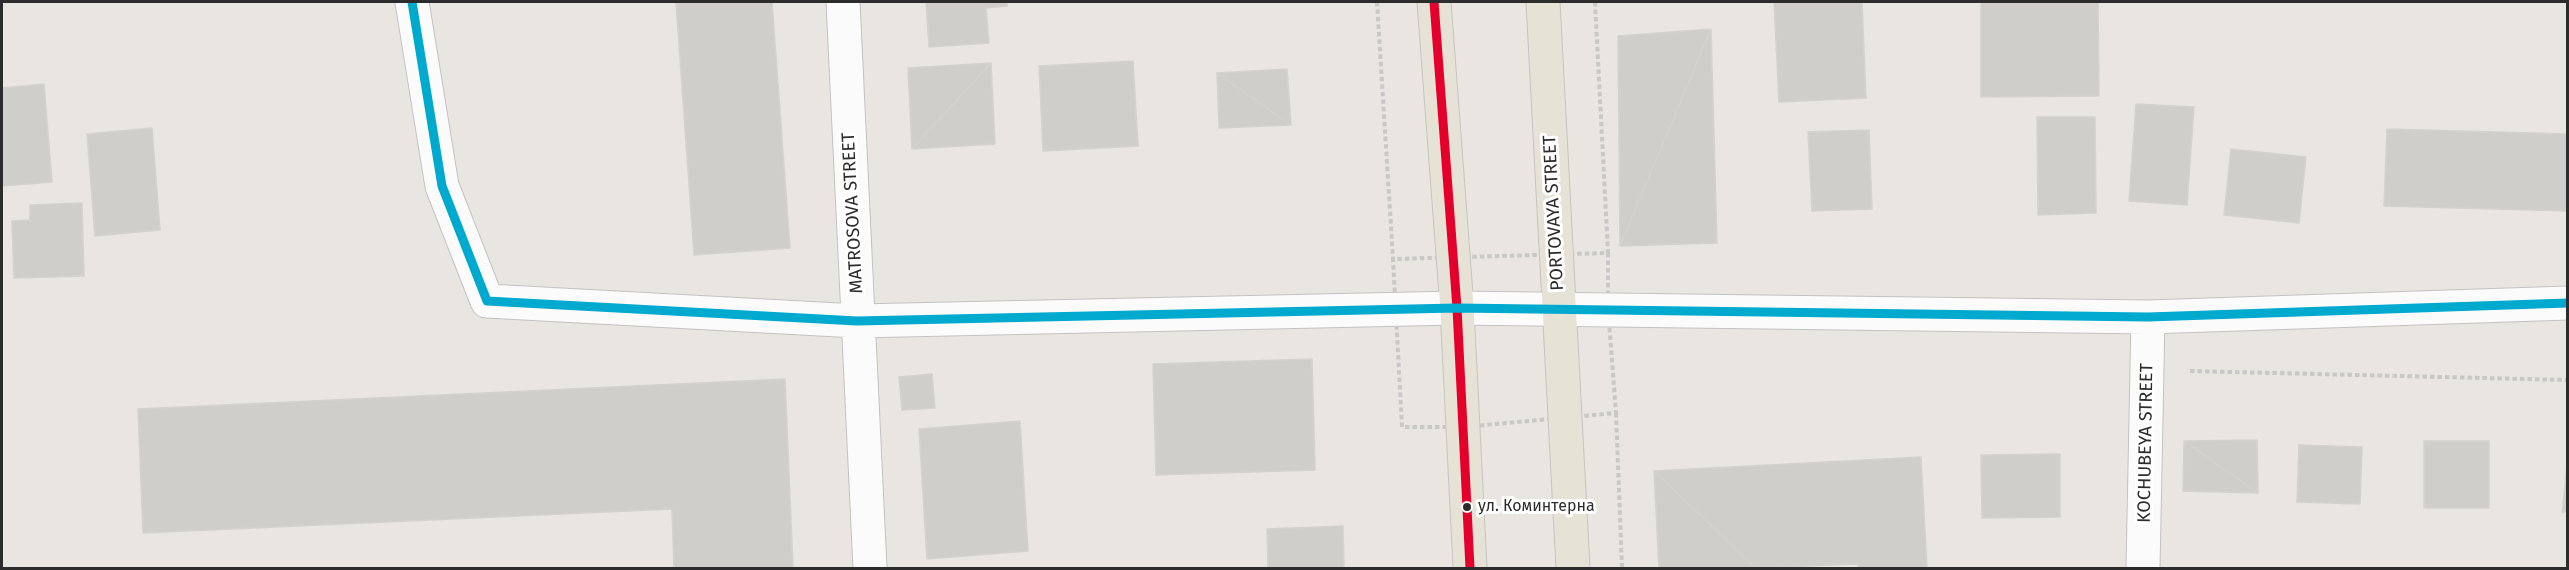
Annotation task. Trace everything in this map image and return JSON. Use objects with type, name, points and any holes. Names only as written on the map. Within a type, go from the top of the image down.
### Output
[{"type":"main road","points":[[1434,2],[1457,308],[1470,568]]},
{"type":"main road","name":"PORTOVAYA STREET","points":[[1543,2],[1573,568]]},
{"type":"street","points":[[412,2],[442,186],[487,301],[857,321],[1457,308],[2148,317],[2568,303]]},
{"type":"street","name":"MATROSOVA STREET","points":[[843,2],[870,568]]},
{"type":"street","name":"KOCHUBEYA STREET","points":[[2143,568],[2148,317]]},
{"type":"path","points":[[1377,2],[1393,259]]},
{"type":"path","points":[[1595,2],[1608,253]]},
{"type":"path","points":[[2147,370],[2568,380]]},
{"type":"path","points":[[1616,412],[1622,568]]},
{"type":"building","points":[[676,2],[772,2],[790,248],[694,255]]},
{"type":"building","points":[[926,2],[1007,2],[1007,6],[986,8],[989,43],[929,47]]},
{"type":"building","points":[[1774,2],[1862,2],[1866,98],[1779,102]]},
{"type":"building","points":[[1981,2],[2098,2],[2099,96],[1981,97]]},
{"type":"building","points":[[1711,29],[1717,243],[1620,246]]},
{"type":"building","points":[[1711,29],[1620,246],[1618,36]]},
{"type":"building","points":[[1133,61],[1138,146],[1043,151],[1039,66]]},
{"type":"building","points":[[991,63],[995,144],[912,149]]},
{"type":"building","points":[[991,63],[912,149],[908,68]]},
{"type":"building","points":[[1287,69],[1291,125],[1217,73]]},
{"type":"building","points":[[1217,73],[1291,125],[1219,128]]},
{"type":"building","points":[[44,84],[52,182],[2,186],[2,88]]},
{"type":"building","points":[[2136,104],[2194,107],[2187,205],[2129,201]]},
{"type":"building","points":[[2037,117],[2095,117],[2096,213],[2038,215]]},
{"type":"building","points":[[152,128],[160,230],[95,236],[87,134]]},
{"type":"building","points":[[2387,129],[2568,134],[2568,211],[2384,206]]},
{"type":"building","points":[[1869,130],[1872,209],[1812,211],[1808,132]]},
{"type":"building","points":[[2231,149],[2306,157],[2299,223],[2224,215]]},
{"type":"building","points":[[82,203],[84,276],[14,278],[12,221],[30,220],[30,205]]},
{"type":"building","points":[[1312,359],[1315,470],[1156,475],[1153,364]]},
{"type":"building","points":[[932,374],[935,408],[902,410],[899,377]]},
{"type":"building","points":[[785,379],[793,568],[674,568],[672,509],[143,533],[138,409]]},
{"type":"building","points":[[1020,421],[1028,551],[927,559],[919,429]]},
{"type":"building","points":[[2257,440],[2258,493],[2184,441]]},
{"type":"building","points":[[2184,441],[2258,493],[2183,491]]},
{"type":"building","points":[[2424,441],[2489,441],[2489,508],[2424,508]]},
{"type":"building","points":[[2299,445],[2362,447],[2360,504],[2297,502]]},
{"type":"building","points":[[2060,454],[2060,517],[1982,518],[1981,455]]},
{"type":"building","points":[[2568,456],[2568,510],[2562,513]]},
{"type":"building","points":[[1921,457],[1927,568],[1858,568],[1858,564],[1756,568],[1654,471]]},
{"type":"building","points":[[1654,471],[1756,568],[1659,568]]},
{"type":"building","points":[[1343,526],[1344,568],[1268,568],[1267,529]]},
{"type":"transit line","points":[[412,2],[442,186],[487,301],[857,321],[1457,308],[2148,317],[2568,303]]},
{"type":"transit line","points":[[1434,2],[1457,308],[1470,568]]},
{"type":"place","name":"ул. Коминтерна","points":[[1467,507]]}]
